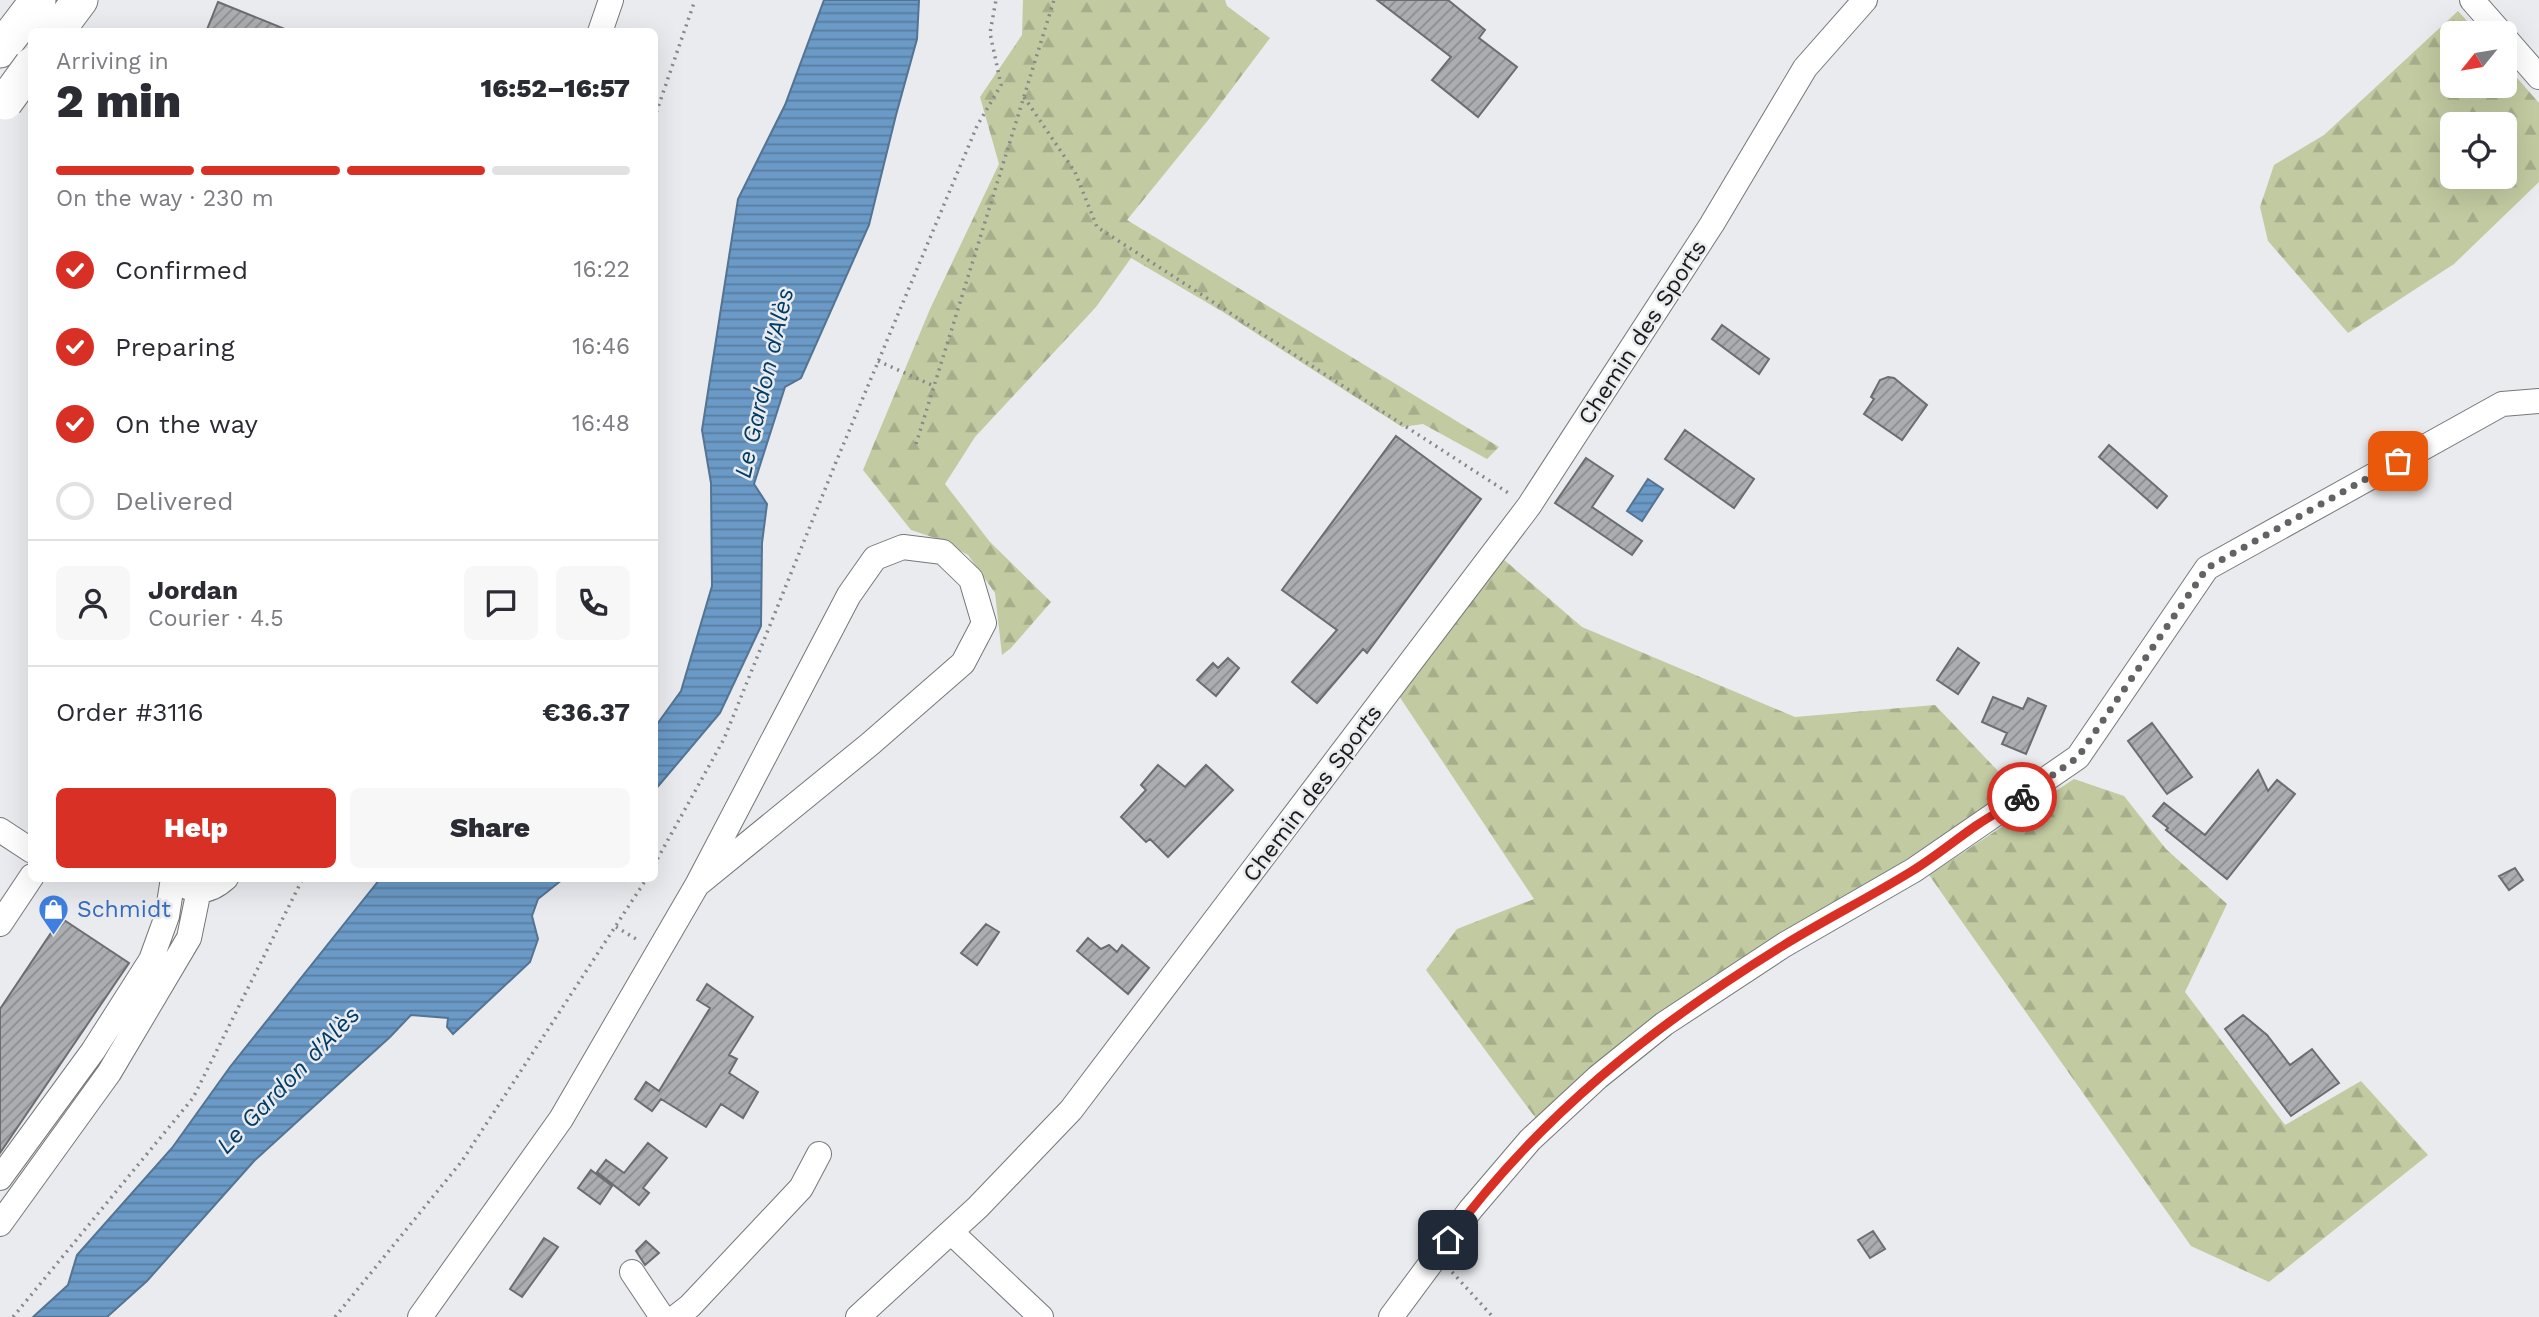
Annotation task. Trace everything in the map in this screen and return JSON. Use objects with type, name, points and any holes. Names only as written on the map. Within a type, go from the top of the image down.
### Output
[{"type":"highway","points":[[59,28],[80,0]]},
{"type":"highway","points":[[0,50],[30,11]]},
{"type":"highway","points":[[3,105],[28,71]]},
{"type":"street","points":[[601,28],[611,0]]},
{"type":"street","name":"Chemin des Sports","points":[[858,1317],[951,1231],[1071,1110],[1529,506],[1712,224],[1805,68],[1865,0]]},
{"type":"street","points":[[2472,0],[2491,21]]},
{"type":"street","points":[[2517,51],[2539,76]]},
{"type":"street","points":[[0,60],[28,70]]},
{"type":"street","points":[[1391,1317],[1471,1209],[1530,1140],[1598,1077],[1664,1024],[1784,945],[1914,870],[2078,757],[2207,568],[2502,404],[2539,401]]},
{"type":"street","points":[[420,1317],[561,1118],[697,885],[849,595],[875,558],[903,547],[943,552],[971,579],[984,623],[963,663],[870,744],[697,885]]},
{"type":"street","points":[[0,830],[28,848]]},
{"type":"street","points":[[0,924],[28,882]]},
{"type":"street","points":[[0,1178],[93,1051],[151,960],[167,916],[173,882]]},
{"type":"street","points":[[180,882],[199,890],[209,890],[220,882]]},
{"type":"street","points":[[0,1224],[109,1073],[189,938],[199,890]]},
{"type":"street","points":[[676,1317],[691,1306],[801,1188],[819,1154]]},
{"type":"street","points":[[951,1231],[1041,1317]]},
{"type":"street","points":[[632,1272],[662,1317]]},
{"type":"path","points":[[658,107],[695,0]]},
{"type":"path","points":[[658,858],[724,739],[977,126],[1001,85],[990,33],[996,0]]},
{"type":"path","points":[[916,444],[1054,0]]},
{"type":"path","points":[[1024,97],[1075,172],[1097,227],[1529,506]]},
{"type":"path","points":[[878,361],[934,386]]},
{"type":"path","points":[[13,1317],[193,1098],[301,882]]},
{"type":"path","points":[[335,1317],[462,1161],[644,882]]},
{"type":"path","points":[[1436,1255],[1493,1317]]},
{"type":"green space","points":[[1023,0],[1225,0],[1227,6],[1270,38],[1127,220],[1499,447],[1487,459],[1423,424],[1402,427],[1223,312],[1131,258],[1096,307],[975,437],[945,484],[990,542],[1051,602],[1002,655],[995,593],[968,555],[938,539],[911,530],[863,470],[930,309],[999,164],[980,97],[1022,35]]},
{"type":"green space","points":[[2458,11],[2467,21],[2447,21]]},
{"type":"green space","points":[[2440,28],[2440,98],[2517,98],[2517,78],[2539,103],[2539,182],[2454,264],[2348,333],[2268,241],[2260,207],[2274,165],[2324,135]]},
{"type":"green space","points":[[1502,558],[1582,627],[1795,717],[1935,705],[2018,792],[1537,1120],[1426,970],[1457,929],[1534,899],[1399,696]]},
{"type":"green space","points":[[2074,779],[2124,796],[2166,849],[2227,904],[2185,992],[2285,1125],[2361,1081],[2428,1155],[2269,1282],[2191,1246],[1929,875]]},
{"type":"water","name":"Le Gardon d'Alès","points":[[824,0],[919,0],[917,39],[869,225],[801,378],[785,387],[754,484],[767,504],[762,543],[761,626],[720,713],[658,786],[658,723],[681,691],[712,586],[711,483],[702,430],[738,199],[785,105]]},
{"type":"water","points":[[1648,479],[1663,489],[1642,521],[1627,511]]},
{"type":"water","name":"Le Gardon d'Alès","points":[[378,882],[559,882],[538,899],[532,916],[538,939],[530,962],[453,1034],[447,1027],[448,1018],[411,1015],[254,1161],[147,1281],[107,1317],[33,1317],[68,1285],[77,1255],[172,1148],[230,1067]]},
{"type":"building","points":[[1377,0],[1448,0],[1485,30],[1479,38],[1517,67],[1478,117],[1432,80],[1451,57]]},
{"type":"building","points":[[218,2],[283,28],[208,28]]},
{"type":"building","points":[[1722,325],[1769,359],[1759,374],[1712,339]]},
{"type":"building","points":[[1894,378],[1927,405],[1902,440],[1864,414],[1874,399],[1871,397],[1880,380]]},
{"type":"building","points":[[1685,430],[1754,479],[1734,508],[1665,459]]},
{"type":"building","points":[[1396,436],[1481,499],[1367,653],[1363,649],[1317,703],[1292,682],[1337,630],[1282,590]]},
{"type":"building","points":[[2109,445],[2167,496],[2157,508],[2099,457]]},
{"type":"building","points":[[1586,458],[1613,476],[1592,507],[1642,541],[1632,555],[1555,503]]},
{"type":"building","points":[[1958,648],[1979,663],[1958,694],[1937,680]]},
{"type":"building","points":[[1228,658],[1239,668],[1216,696],[1197,680],[1213,663],[1218,668]]},
{"type":"building","points":[[1993,697],[2023,709],[2028,698],[2046,706],[2026,754],[2002,744],[2007,733],[1982,722]]},
{"type":"building","points":[[2152,723],[2192,777],[2167,794],[2128,741]]},
{"type":"building","points":[[1158,765],[1185,787],[1206,765],[1233,790],[1168,857],[1150,839],[1146,842],[1121,817],[1146,790],[1141,785]]},
{"type":"building","points":[[2258,770],[2268,791],[2277,780],[2295,794],[2227,879],[2166,830],[2168,828],[2153,816],[2164,803],[2205,835]]},
{"type":"building","points":[[2515,868],[2523,880],[2509,890],[2499,876]]},
{"type":"building","points":[[61,918],[129,963],[0,1153],[0,1009]]},
{"type":"building","points":[[986,924],[999,932],[977,965],[961,953]]},
{"type":"building","points":[[1088,938],[1101,949],[1109,945],[1117,952],[1122,945],[1149,968],[1128,994],[1077,951]]},
{"type":"building","points":[[707,984],[753,1017],[729,1055],[737,1059],[729,1073],[758,1092],[743,1118],[721,1104],[706,1127],[661,1099],[652,1111],[635,1099],[646,1082],[659,1091],[710,1008],[697,1000]]},
{"type":"building","points":[[2243,1015],[2267,1035],[2290,1065],[2312,1049],[2339,1083],[2291,1116],[2225,1029]]},
{"type":"building","points":[[648,1143],[667,1158],[643,1188],[649,1193],[639,1205],[597,1172],[606,1160],[624,1173]]},
{"type":"building","points":[[591,1170],[612,1186],[600,1204],[578,1188]]},
{"type":"building","points":[[1873,1231],[1885,1249],[1870,1258],[1858,1240]]},
{"type":"building","points":[[544,1238],[558,1247],[522,1297],[510,1289]]},
{"type":"building","points":[[646,1241],[659,1253],[645,1265],[636,1251]]},
{"type":"way so far","points":[[2022,797],[2078,757],[2207,568],[2398,461]]},
{"type":"place","name":"Schmidt","points":[[54,936]]},
{"type":"route","points":[[1448,1240],[1530,1140],[1598,1077],[1664,1024],[1784,945],[1914,870],[2022,797]]}]
